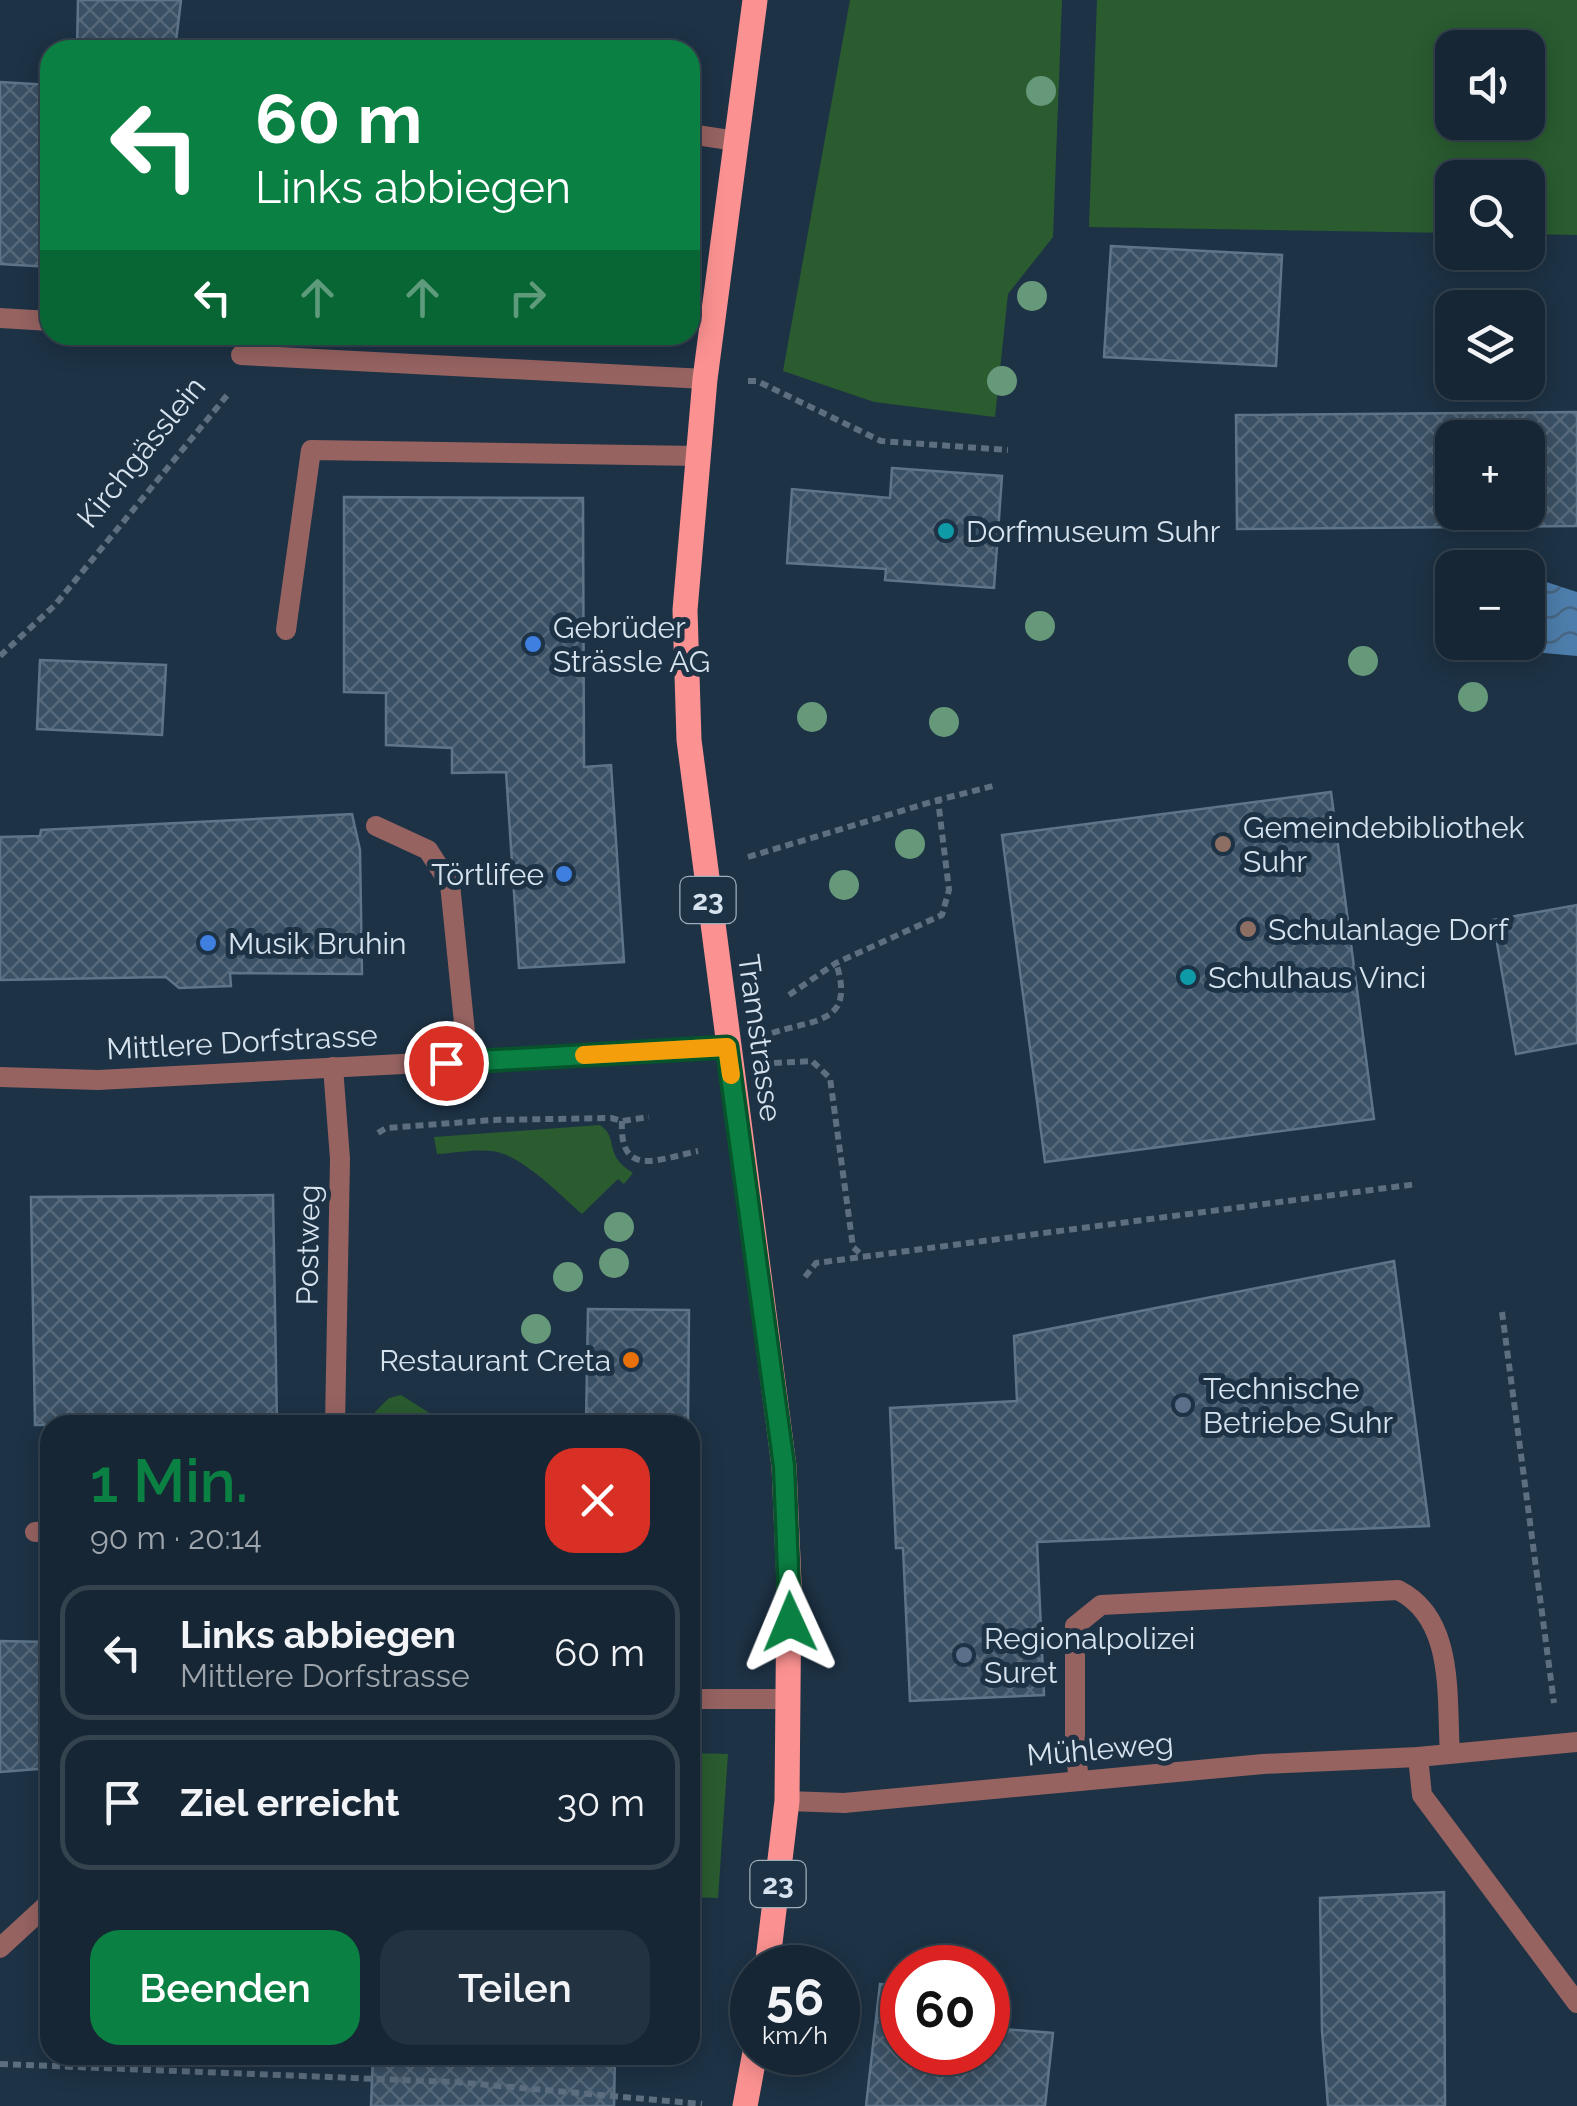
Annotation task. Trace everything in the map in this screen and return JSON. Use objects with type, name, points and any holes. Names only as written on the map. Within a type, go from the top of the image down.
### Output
[{"type":"main road","name":"Tramstrasse","points":[[755,0],[705,379],[684,610],[689,740],[784,1466],[790,1699],[787,1801],[771,1945]]},
{"type":"main road","points":[[745,2106],[751,2075]]},
{"type":"street","points":[[700,136],[736,141]]},
{"type":"street","points":[[0,318],[40,320]]},
{"type":"street","points":[[241,354],[705,379]]},
{"type":"street","points":[[286,630],[310,450],[698,456]]},
{"type":"street","points":[[376,826],[428,850],[450,884],[468,1062]]},
{"type":"street","name":"Mittlere Dorfstrasse","points":[[0,1077],[98,1080],[468,1062],[729,1058]]},
{"type":"street","name":"Postweg","points":[[333,1067],[340,1159],[335,1415]]},
{"type":"street","points":[[1079,1780],[1075,1746],[1075,1626],[1101,1606],[1398,1590],[1414,1598],[1442,1638],[1450,1753]]},
{"type":"street","points":[[700,1699],[790,1699]]},
{"type":"street","name":"Mühleweg","points":[[787,1801],[844,1802],[1263,1764],[1568,1744]]},
{"type":"street","points":[[1418,1756],[1422,1795],[1577,2003]]},
{"type":"street","points":[[0,1948],[40,1911]]},
{"type":"path","name":"Kirchgässlein","points":[[0,656],[55,605],[236,384],[241,354]]},
{"type":"path","points":[[705,379],[757,381],[881,441],[1008,450]]},
{"type":"path","points":[[706,884],[755,852],[997,784]]},
{"type":"path","points":[[789,995],[836,963],[942,914],[949,890],[938,800]]},
{"type":"path","points":[[800,1024],[826,1020],[836,1010],[842,979],[836,963]]},
{"type":"path","points":[[729,1058],[812,1061],[830,1078],[852,1248],[864,1257]]},
{"type":"path","points":[[340,1159],[386,1128],[649,1117]]},
{"type":"path","points":[[622,1121],[626,1154],[635,1160],[661,1159]]},
{"type":"path","points":[[767,1327],[816,1263],[1417,1184]]},
{"type":"path","points":[[1502,1312],[1568,1744]]},
{"type":"path","points":[[0,2064],[455,2082],[709,2104]]},
{"type":"green space","points":[[850,0],[1062,0],[1053,237],[1008,294],[995,417],[874,402],[783,371]]},
{"type":"green space","points":[[1097,0],[1577,0],[1577,235],[1545,234],[1545,160],[1435,160],[1435,233],[1089,227]]},
{"type":"green space","points":[[600,1125],[618,1159],[633,1173],[624,1184],[618,1179],[582,1214],[515,1159],[485,1151],[437,1154],[434,1137]]},
{"type":"green space","points":[[401,1395],[432,1415],[375,1415],[389,1398]]},
{"type":"green space","points":[[700,1753],[728,1754],[718,1898],[700,1897]]},
{"type":"water","points":[[1545,582],[1577,592],[1577,656],[1545,653]]},
{"type":"building","points":[[78,0],[181,0],[176,40],[77,40]]},
{"type":"building","points":[[0,82],[40,84],[40,266],[0,264]]},
{"type":"building","points":[[1111,246],[1282,255],[1276,366],[1104,357]]},
{"type":"building","points":[[1577,412],[1577,526],[1545,526],[1545,420],[1435,420],[1435,527],[1237,529],[1236,415]]},
{"type":"building","points":[[892,468],[1002,476],[994,588],[885,580],[886,569],[787,563],[792,489],[890,498]]},
{"type":"building","points":[[344,497],[583,498],[584,767],[611,765],[624,962],[519,968],[506,772],[452,773],[452,748],[386,745],[386,693],[344,692]]},
{"type":"building","points":[[40,660],[166,665],[162,735],[37,729]]},
{"type":"building","name":"Schulhaus Vinci","points":[[1331,792],[1374,1119],[1045,1162],[1002,835]]},
{"type":"building","points":[[352,814],[360,850],[362,974],[230,973],[231,986],[179,988],[166,977],[0,980],[0,837],[40,836],[41,830]]},
{"type":"building","points":[[1577,905],[1577,1043],[1516,1054],[1493,920]]},
{"type":"building","points":[[273,1195],[277,1415],[40,1415],[40,1425],[35,1425],[31,1197]]},
{"type":"building","name":"Technische Betriebe Suhr","points":[[1394,1261],[1429,1526],[1037,1542],[1044,1695],[910,1701],[903,1548],[896,1548],[890,1408],[1017,1401],[1014,1336]]},
{"type":"building","points":[[588,1309],[689,1310],[688,1415],[586,1415]]},
{"type":"building","points":[[0,1641],[40,1642],[40,1769],[0,1772]]},
{"type":"building","points":[[1444,1892],[1445,2106],[1328,2106],[1322,2031],[1320,1898]]},
{"type":"building","points":[[880,1984],[880,2075],[1010,2075],[1010,2029],[1053,2033],[1045,2106],[866,2106]]},
{"type":"building","points":[[373,2065],[615,2065],[614,2106],[371,2106]]},
{"type":"slow traffic","points":[[584,1055],[727,1047],[731,1075]]},
{"type":"place","name":"Dorfmuseum Suhr","points":[[946,531]]},
{"type":"place","name":"Gebrüder Strässle AG","points":[[533,644]]},
{"type":"place","name":"Gemeindebibliothek Suhr","points":[[1223,844]]},
{"type":"place","name":"Törtlifee","points":[[564,874]]},
{"type":"place","name":"Schulanlage Dorf","points":[[1248,929]]},
{"type":"place","name":"Musik Bruhin","points":[[208,943]]},
{"type":"place","name":"Schulhaus Vinci","points":[[1188,977]]},
{"type":"place","name":"Restaurant Creta","points":[[631,1360]]},
{"type":"place","name":"Technische Betriebe Suhr","points":[[1183,1405]]},
{"type":"place","name":"Regionalpolizei Suret","points":[[964,1655]]},
{"type":"route","points":[[446,1063],[727,1047],[784,1466],[790,1622]]}]
